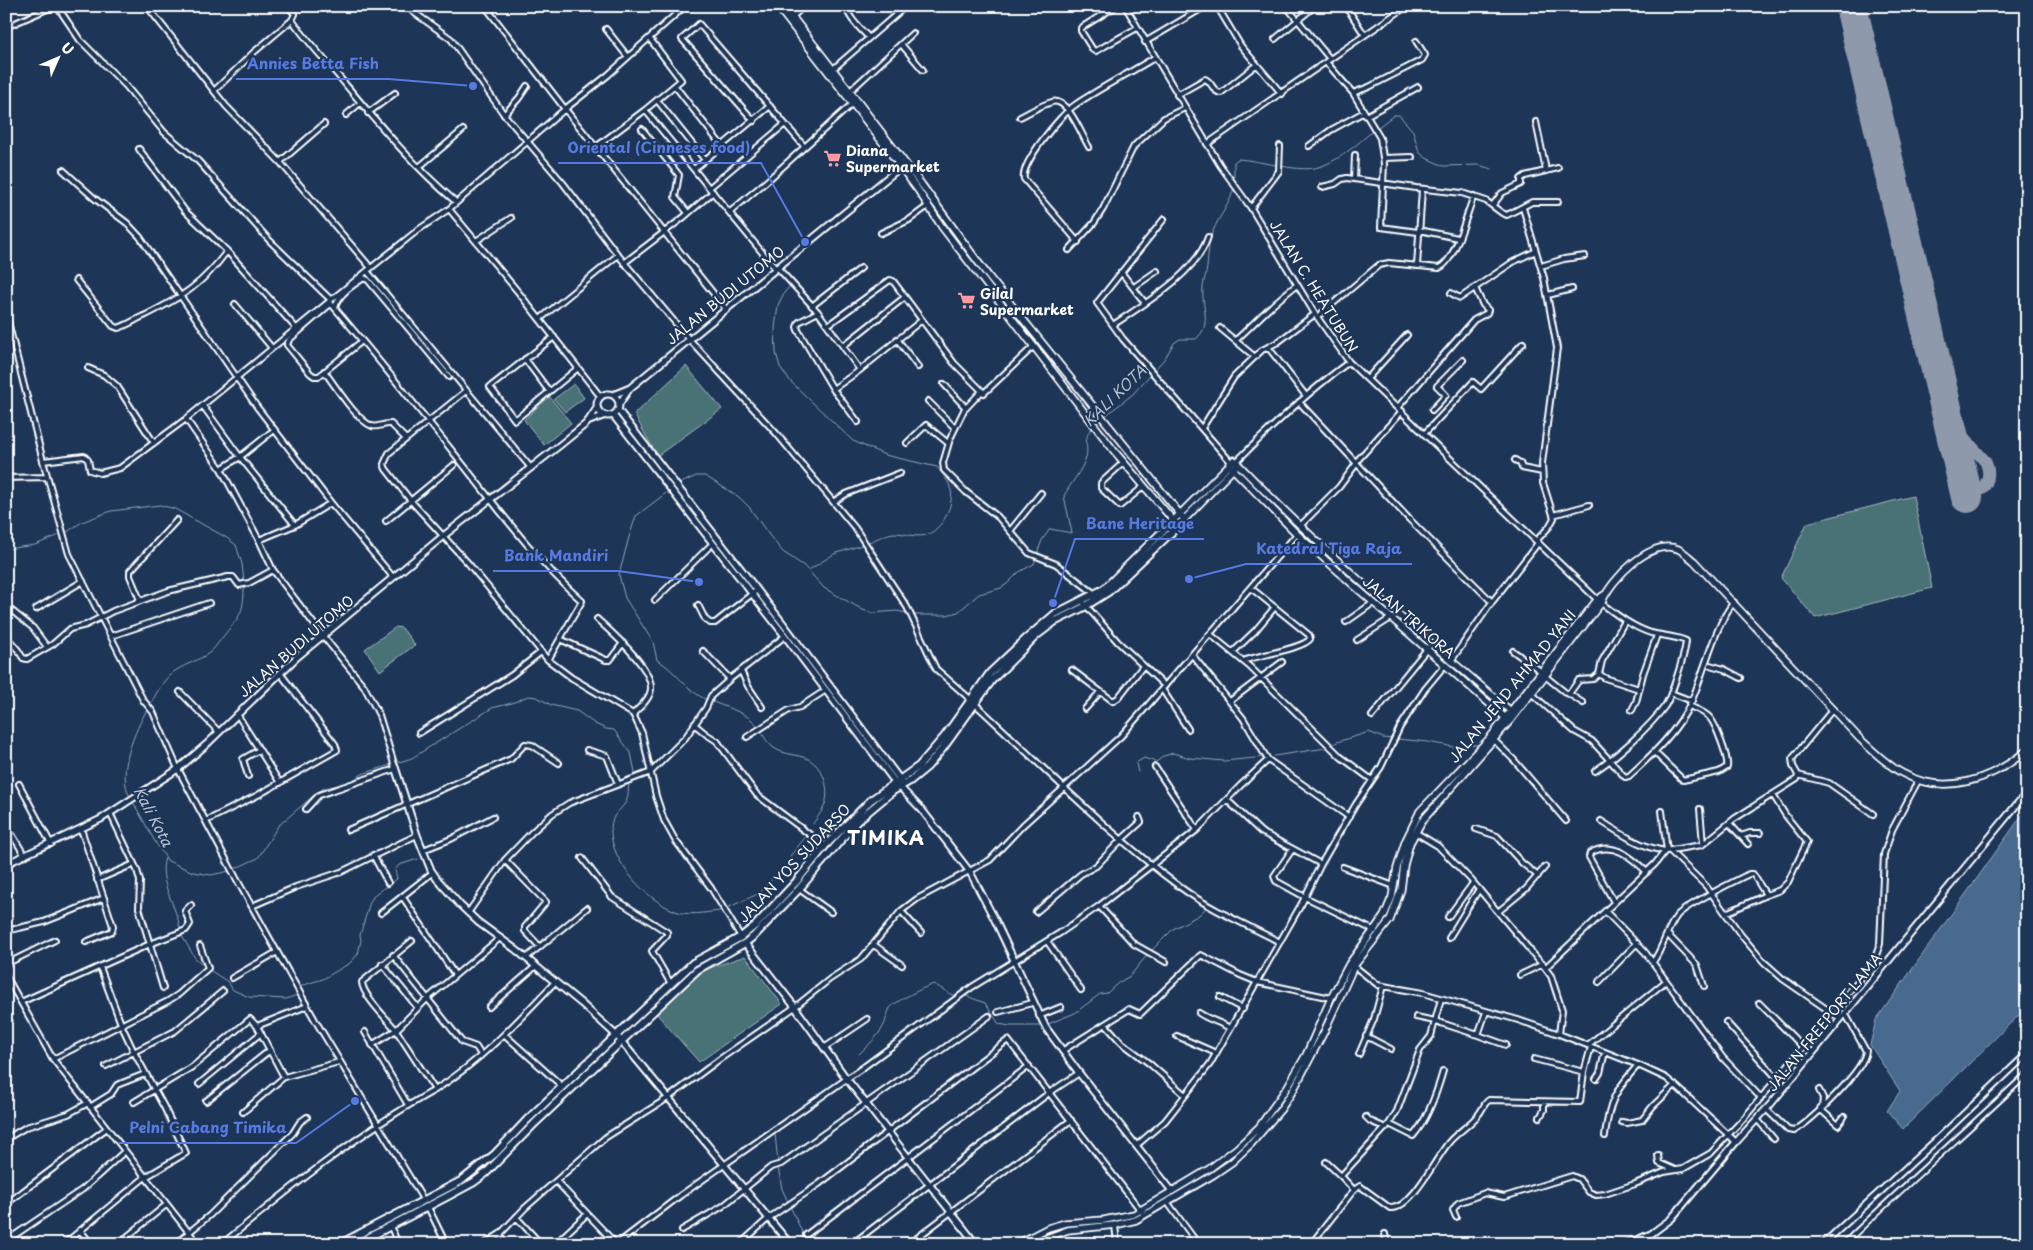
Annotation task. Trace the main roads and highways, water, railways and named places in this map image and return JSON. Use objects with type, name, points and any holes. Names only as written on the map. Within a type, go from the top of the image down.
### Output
[{"type":"highway","name":"JALAN YOS SUDARSO","points":[[1084,604],[1175,524]]},
{"type":"highway","name":"JALAN YOS SUDARSO","points":[[356,1244],[391,1227],[498,1156],[622,1042],[696,970],[745,943],[799,889],[857,821],[900,785],[931,753],[972,701],[990,673],[1055,614],[1084,604],[1108,592],[1175,524]]},
{"type":"highway","name":"JALAN YOS SUDARSO","points":[[498,1156],[527,1120],[671,984],[699,959],[741,937],[756,925],[825,846],[871,800],[900,785]]},
{"type":"highway","name":"JALAN YOS SUDARSO","points":[[340,1244],[426,1204]]},
{"type":"main road","points":[[777,6],[852,104],[903,165],[928,206],[1074,382],[1182,517]]},
{"type":"main road","points":[[784,6],[850,91],[1034,346],[1115,452],[1175,524]]},
{"type":"main road","points":[[1067,388],[1074,382]]},
{"type":"main road","points":[[1115,452],[1123,445]]},
{"type":"main road","name":"JALAN YOS SUDARSO","points":[[1175,524],[1234,463]]},
{"type":"main road","name":"JALAN TRIKORA","points":[[1234,463],[1300,527],[1508,719]]},
{"type":"main road","name":"JALAN TRIKORA","points":[[1234,463],[1298,534],[1391,618],[1428,646]]},
{"type":"main road","name":"JALAN JEND AHMAD YANI","points":[[1030,1244],[1068,1230],[1115,1225],[1136,1220],[1172,1191],[1210,1169],[1237,1148],[1258,1127],[1291,1087],[1318,1031],[1331,998],[1349,964],[1374,931],[1395,898],[1394,886],[1405,842],[1420,811],[1508,719],[1618,577],[1640,558],[1660,548],[1678,549],[1694,561],[1860,739],[1901,773],[1918,781],[1942,785],[1972,781],[2000,770],[2027,750]]},
{"type":"main road","name":"JALAN TRIKORA","points":[[1448,663],[1513,713]]},
{"type":"main road","name":"JALAN JEND AHMAD YANI","points":[[1513,713],[1531,693],[1544,674]]},
{"type":"main road","name":"JALAN JEND AHMAD YANI","points":[[1017,1244],[1040,1232],[1065,1223],[1119,1218],[1143,1213],[1168,1204],[1232,1162],[1251,1144],[1272,1120],[1324,1032],[1354,966],[1390,920],[1415,832],[1429,811],[1494,740],[1508,719]]},
{"type":"water","points":[[2027,808],[2027,1007],[1903,1129],[1887,1111],[1900,1091],[1870,1045],[1876,1020]]},
{"type":"waterway","name":"KALI KOTA","points":[[1377,128],[1394,115],[1399,115],[1413,131],[1419,152],[1426,158],[1444,166],[1478,165],[1492,169]]},
{"type":"waterway","name":"KALI KOTA","points":[[1234,182],[1234,162],[1238,159],[1288,167],[1315,168],[1323,166],[1339,157],[1374,130]]},
{"type":"waterway","name":"KALI KOTA","points":[[1105,416],[1133,394],[1165,358],[1174,343],[1180,339],[1196,339],[1201,333],[1205,321],[1203,286],[1211,236],[1231,198],[1234,186]]},
{"type":"waterway","points":[[790,286],[778,305],[775,328],[776,353],[780,367],[790,381],[853,441],[885,455],[937,467],[950,487],[951,503],[949,510],[942,523],[932,532],[918,536],[892,533],[869,542]]},
{"type":"waterway","name":"KALI KOTA","points":[[1037,554],[1042,540],[1050,529],[1072,533],[1064,496],[1084,462],[1087,453],[1088,434],[1093,427]]},
{"type":"waterway","name":"KALI KOTA","points":[[677,485],[696,476],[705,476],[739,497],[749,507],[783,552],[804,566],[824,588],[863,610],[873,613],[897,611],[906,613]]},
{"type":"waterway","name":"KALI KOTA","points":[[670,490],[636,516],[619,575],[625,598],[653,642],[657,660],[670,669],[693,691],[707,700]]},
{"type":"waterway","name":"Kali Kota","points":[[6,549],[35,545],[67,532],[82,522],[111,511],[160,505],[175,509],[236,545],[242,564],[244,582]]},
{"type":"waterway","points":[[809,570],[834,554],[862,545]]},
{"type":"waterway","name":"KALI KOTA","points":[[914,615],[947,615],[958,612],[979,594],[1001,588],[1007,584],[1019,572],[1034,564],[1035,560]]},
{"type":"waterway","name":"Kali Kota","points":[[150,705],[162,684],[172,673],[209,653],[233,625],[242,610],[244,586]]},
{"type":"waterway","name":"Kali Kota","points":[[234,869],[258,858],[278,826],[324,788],[349,783],[362,774],[412,758],[492,708],[512,703],[528,696],[537,697],[551,705],[577,711],[595,724],[614,730],[631,753],[635,772]]},
{"type":"waterway","name":"KALI KOTA","points":[[711,701],[749,718],[756,724],[768,742],[777,750],[803,757],[815,764],[823,776],[827,797],[823,809],[813,824]]},
{"type":"waterway","name":"Kali Kota","points":[[130,797],[126,787],[126,764],[133,740],[148,708]]},
{"type":"waterway","points":[[1274,756],[1326,748],[1337,742],[1369,732],[1383,738],[1393,739]]},
{"type":"waterway","points":[[1397,739],[1459,748],[1465,744],[1479,745]]},
{"type":"waterway","points":[[1138,772],[1136,763],[1144,758],[1156,762],[1164,756],[1173,753],[1190,758],[1224,761],[1265,757]]},
{"type":"waterway","name":"KALI KOTA","points":[[629,783],[627,800],[615,816],[611,827],[616,854],[624,867],[645,892],[670,909],[687,914],[720,911]]},
{"type":"waterway","name":"Kali Kota","points":[[132,800],[168,861],[193,872],[211,875],[230,871]]},
{"type":"waterway","name":"KALI KOTA","points":[[727,908],[760,893],[792,861],[790,856],[808,834]]},
{"type":"waterway","points":[[165,858],[163,867],[165,885],[180,929]]},
{"type":"waterway","points":[[301,987],[323,979],[350,963],[358,954],[361,940],[360,935],[370,902],[375,894],[397,879],[395,870],[399,865],[418,859]]},
{"type":"waterway","points":[[1151,951],[1173,929],[1199,915],[1205,909]]},
{"type":"waterway","points":[[182,936],[195,958],[205,966]]},
{"type":"waterway","points":[[1048,1024],[1075,1013],[1100,994],[1107,993],[1118,983],[1130,976],[1148,954]]},
{"type":"waterway","points":[[211,971],[228,982],[233,990],[249,997],[286,999],[297,995]]},
{"type":"waterway","points":[[859,1054],[881,1031],[890,1008],[904,998],[934,984],[952,995],[958,995]]},
{"type":"waterway","points":[[964,995],[985,1003],[999,1024],[1040,1026]]},
{"type":"waterway","points":[[775,1134],[778,1163]]},
{"type":"waterway","points":[[778,1167],[782,1189],[803,1234],[802,1244]]},
{"type":"place","name":"Annies Betta Fish","points":[[473,86]]},
{"type":"place","name":"Diana Supermarket","points":[[832,158]]},
{"type":"place","name":"Oriental (Cinneses food)","points":[[805,242]]},
{"type":"place","name":"Gilal Supermarket","points":[[966,301]]},
{"type":"place","name":"Katedral Tiga Raja","points":[[1189,579]]},
{"type":"place","name":"Bank Mandiri","points":[[699,582]]},
{"type":"place","name":"Bane Heritage","points":[[1053,603]]},
{"type":"place","name":"Pelni Cabang Timika","points":[[355,1101]]},
{"type":"district","name":"TIMIKA","points":[[886,837]]}]
